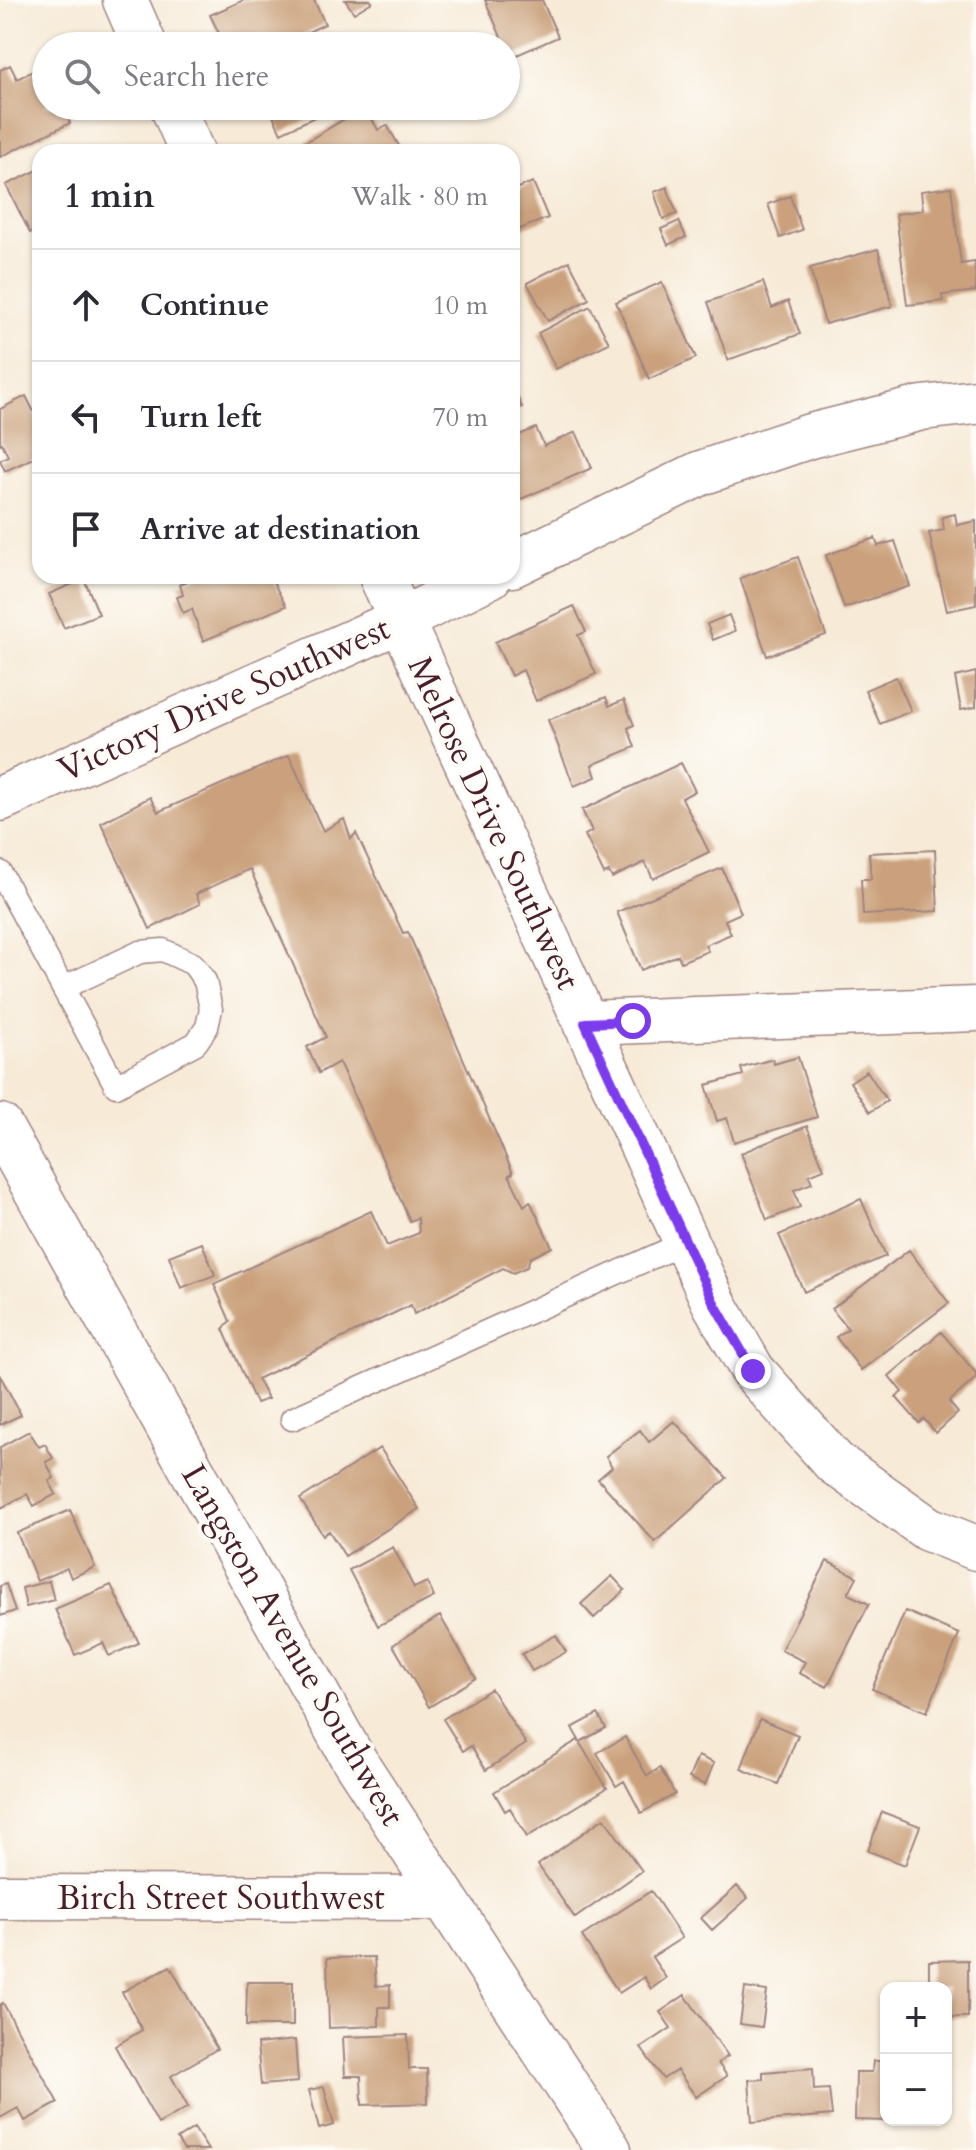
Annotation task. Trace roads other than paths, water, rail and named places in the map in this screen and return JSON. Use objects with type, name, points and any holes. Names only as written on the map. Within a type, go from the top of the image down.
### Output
[{"type":"street","points":[[125,0],[139,32]]},
{"type":"street","points":[[178,120],[189,144]]},
{"type":"street","points":[[520,561],[701,473],[810,436],[922,408],[976,402]]},
{"type":"street","name":"Melrose Drive Southwest","points":[[385,584],[714,1303],[753,1371],[835,1463],[928,1529],[976,1548]]},
{"type":"street","name":"Victory Drive Southwest","points":[[0,799],[401,620],[474,584]]},
{"type":"street","points":[[585,1023],[976,1009]]},
{"type":"street","name":"Langston Avenue Southwest","points":[[0,1126],[351,1755],[609,2150]]},
{"type":"street","name":"Birch Street Southwest","points":[[0,1897],[442,1898]]},
{"type":"lane","points":[[0,872],[116,1086],[196,1043],[207,1027],[211,1009],[205,981],[193,964],[163,950],[140,952],[63,988]]},
{"type":"lane","points":[[292,1419],[686,1242]]}]
